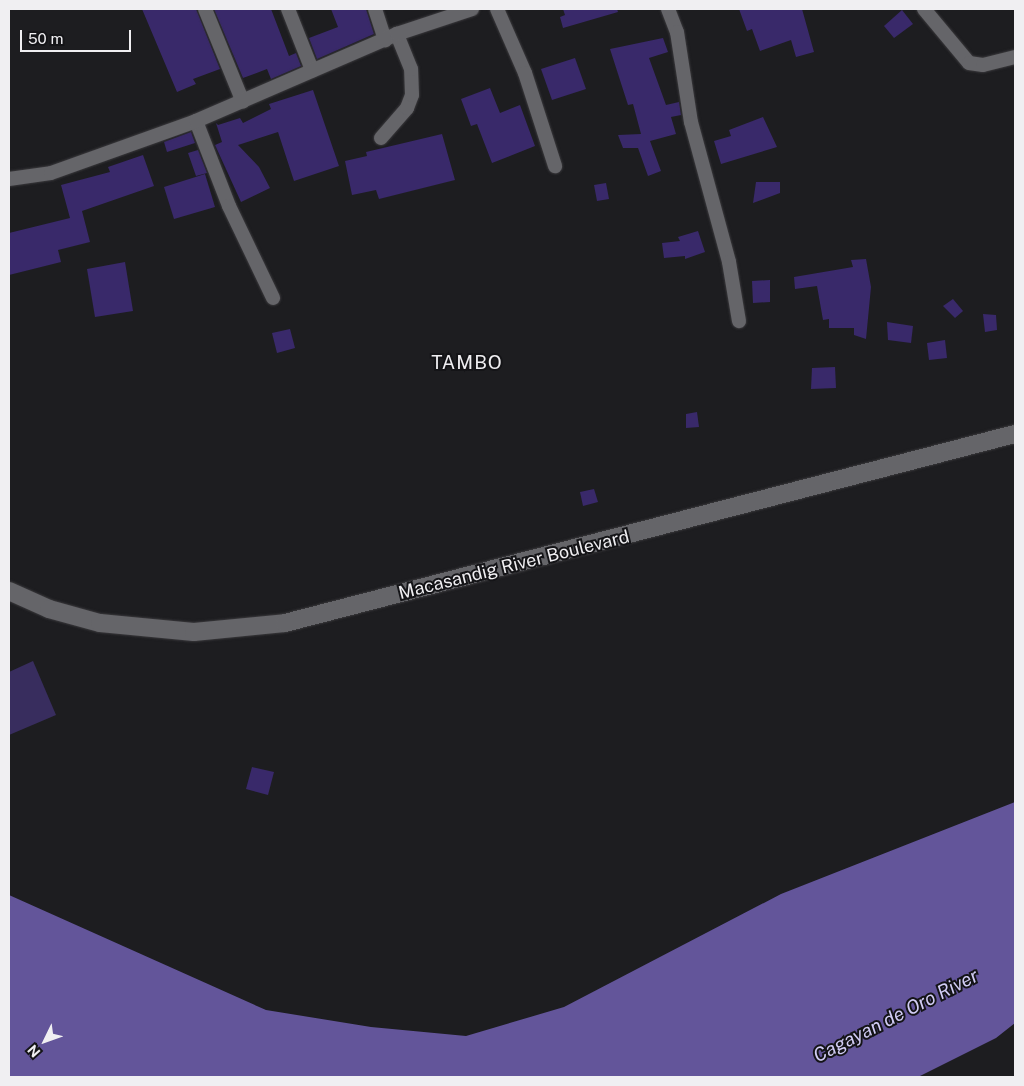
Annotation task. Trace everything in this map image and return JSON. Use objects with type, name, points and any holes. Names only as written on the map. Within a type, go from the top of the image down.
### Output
[{"type":"street","points":[[206,9],[243,102]]},
{"type":"street","points":[[288,9],[312,70]]},
{"type":"street","points":[[375,9],[391,37],[410,63],[412,95],[407,108],[381,138]]},
{"type":"street","points":[[9,179],[51,174],[196,122],[391,37],[471,9]]},
{"type":"street","points":[[497,9],[525,73],[555,166]]},
{"type":"street","points":[[668,9],[677,32],[691,122],[729,262],[739,320]]},
{"type":"street","points":[[924,9],[969,63],[983,65],[1015,57]]},
{"type":"street","points":[[196,122],[229,206],[273,298]]},
{"type":"street","name":"Macasandig River Boulevard","points":[[9,591],[49,609],[100,623],[194,632],[285,623],[1015,434]]},
{"type":"shaded area","points":[[33,661],[56,715],[9,735],[9,672]]},
{"type":"water","name":"Cagayan de Oro River","points":[[1015,802],[1015,1023],[996,1038],[918,1077],[9,1077],[9,895],[266,1010],[371,1027],[466,1036],[564,1007],[781,894]]},
{"type":"building","points":[[142,9],[196,9],[220,69],[193,79],[196,84],[177,92]]},
{"type":"building","points":[[214,9],[271,9],[289,56],[296,53],[301,66],[271,79],[267,69],[243,78]]},
{"type":"building","points":[[331,9],[366,9],[374,34],[317,59],[309,38],[338,27]]},
{"type":"building","points":[[563,9],[617,9],[618,12],[563,28],[560,17],[565,15]]},
{"type":"building","points":[[739,9],[802,9],[814,52],[796,57],[791,40],[760,51],[752,29],[747,31]]},
{"type":"building","points":[[902,10],[913,24],[894,38],[884,26]]},
{"type":"building","points":[[663,38],[668,52],[649,58],[666,105],[679,102],[681,115],[671,117],[676,134],[650,141],[661,171],[648,176],[638,148],[623,148],[618,135],[641,134],[633,104],[628,105],[610,49]]},
{"type":"building","points":[[575,58],[586,89],[552,100],[541,69]]},
{"type":"building","points":[[490,88],[500,113],[520,105],[535,146],[492,163],[477,124],[471,126],[461,99]]},
{"type":"building","points":[[313,90],[339,166],[294,181],[278,132],[238,145],[259,167],[270,188],[241,202],[215,145],[222,142],[216,123],[218,125],[240,118],[243,123],[271,109],[269,104]]},
{"type":"building","points":[[763,117],[777,147],[721,164],[714,141],[731,136],[729,130]]},
{"type":"building","points":[[191,132],[195,143],[167,152],[164,142]]},
{"type":"building","points":[[442,134],[455,180],[379,199],[376,190],[352,195],[345,161],[367,156],[366,152]]},
{"type":"building","points":[[198,150],[207,173],[196,176],[188,153]]},
{"type":"building","points":[[143,155],[154,186],[82,211],[90,242],[58,250],[61,262],[9,275],[9,233],[70,218],[61,185],[110,172],[108,167]]},
{"type":"building","points":[[205,174],[215,207],[174,219],[164,187]]},
{"type":"building","points":[[756,182],[780,182],[780,193],[753,203]]},
{"type":"building","points":[[606,183],[609,199],[597,201],[594,185]]},
{"type":"building","points":[[698,231],[705,252],[685,259],[685,256],[664,258],[662,243],[680,241],[678,237]]},
{"type":"building","points":[[866,259],[871,287],[866,339],[854,335],[854,328],[829,328],[829,319],[823,320],[817,286],[795,289],[794,277],[853,267],[851,260]]},
{"type":"building","points":[[125,262],[133,311],[95,317],[87,269]]},
{"type":"building","points":[[770,280],[770,302],[753,303],[752,281]]},
{"type":"building","points":[[953,299],[963,311],[955,318],[943,306]]},
{"type":"building","points":[[983,314],[996,315],[997,330],[985,332]]},
{"type":"building","points":[[887,322],[913,326],[911,343],[888,340]]},
{"type":"building","points":[[290,329],[295,348],[277,353],[272,333]]},
{"type":"building","points":[[945,340],[947,358],[929,360],[927,343]]},
{"type":"building","points":[[835,367],[836,388],[811,389],[812,368]]},
{"type":"building","points":[[697,412],[699,427],[686,428],[686,414]]},
{"type":"building","points":[[594,489],[598,502],[583,506],[580,492]]},
{"type":"building","points":[[252,767],[274,772],[268,795],[246,789]]},
{"type":"district","name":"TAMBO","points":[[467,363]]}]
